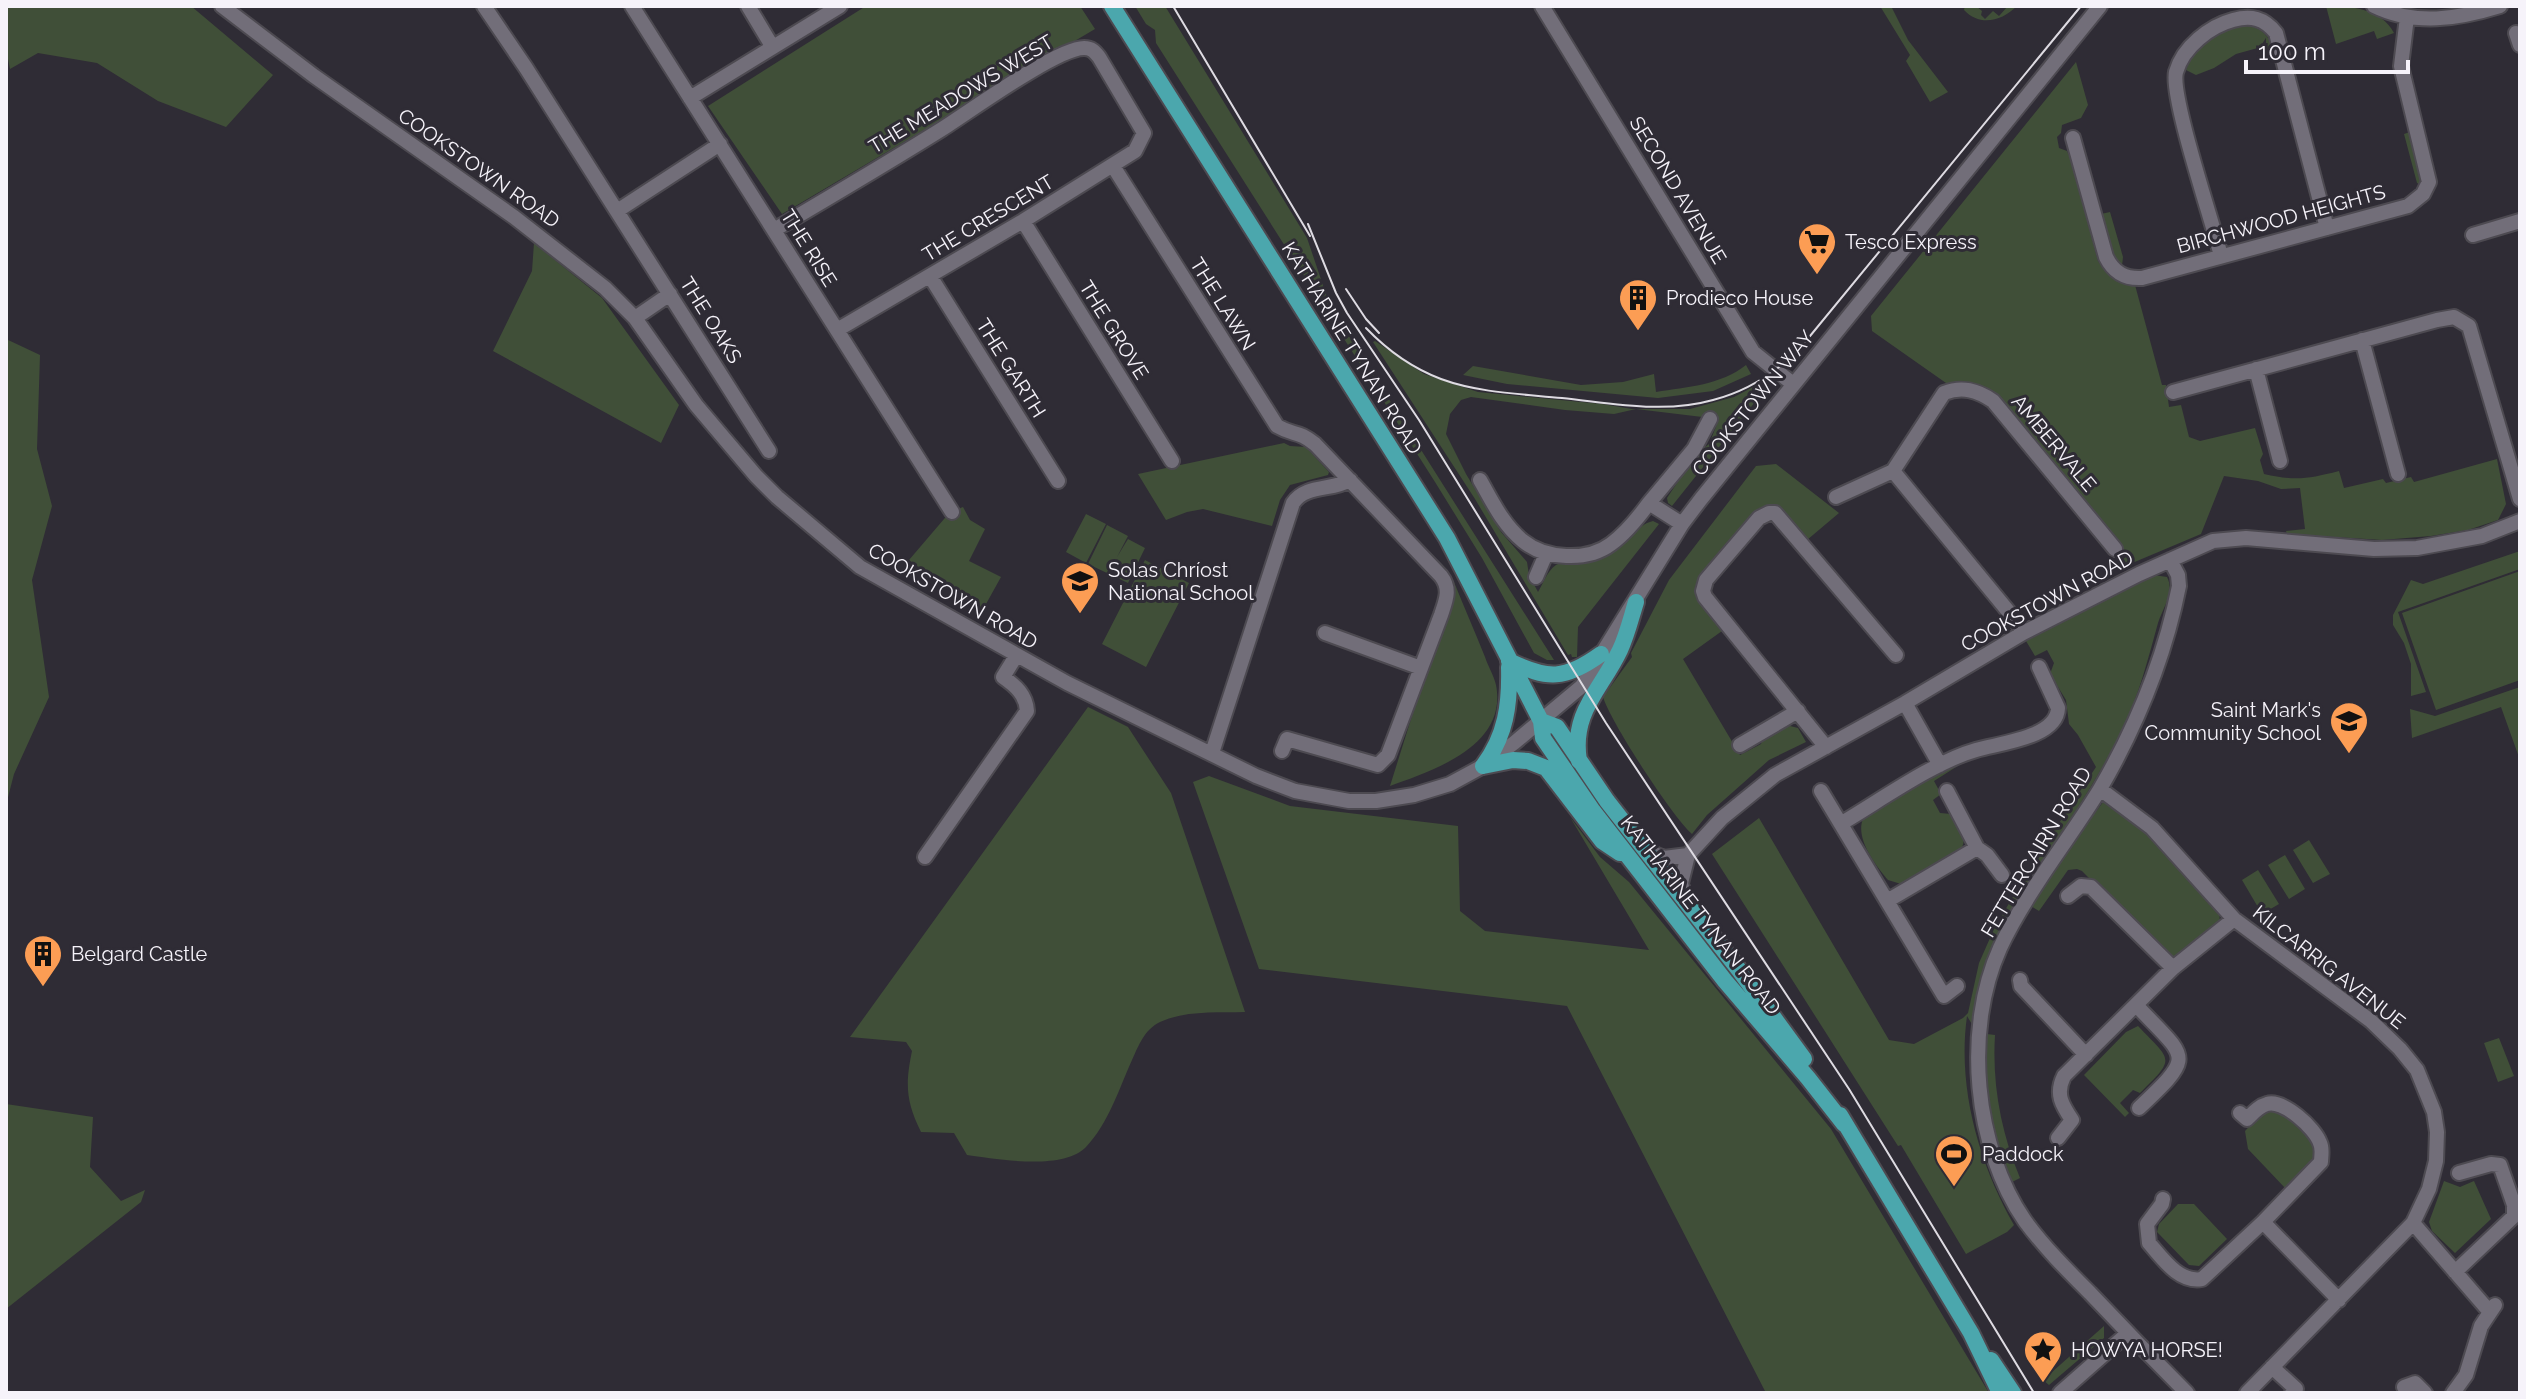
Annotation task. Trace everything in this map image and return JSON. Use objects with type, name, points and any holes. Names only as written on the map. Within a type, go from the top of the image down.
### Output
[{"type":"main road","name":"KATHARINE TYNAN ROAD","points":[[1112,6],[1447,538],[1541,721],[1543,738],[1556,759],[1638,855],[1685,900],[1774,1017],[1814,1073],[1971,1333],[2013,1393]]},
{"type":"main road","points":[[1580,762],[1577,742],[1584,711],[1622,647],[1636,602]]},
{"type":"main road","points":[[1483,766],[1495,750],[1506,717],[1510,697],[1509,661],[1537,673],[1555,676],[1573,672],[1601,654]]},
{"type":"main road","name":"KATHARINE TYNAN ROAD","points":[[1541,721],[1557,727],[1638,855],[1725,981],[1844,1124]]},
{"type":"main road","points":[[1483,766],[1513,760],[1528,761],[1546,768],[1602,841],[1638,855]]},
{"type":"main road","name":"KATHARINE TYNAN ROAD","points":[[1971,1333],[2000,1393]]},
{"type":"street","name":"COOKSTOWN ROAD","points":[[222,6],[289,58],[573,260],[605,288],[635,318],[696,405],[735,453],[777,497],[860,567],[1016,656],[1256,776],[1295,791],[1349,801],[1376,801],[1414,795],[1450,784],[1483,766],[1541,721]]},
{"type":"street","name":"THE OAKS","points":[[484,6],[769,451]]},
{"type":"street","name":"THE RISE","points":[[632,6],[952,512]]},
{"type":"street","points":[[748,6],[772,46]]},
{"type":"street","points":[[690,98],[840,6]]},
{"type":"street","name":"SECOND AVENUE","points":[[1542,6],[1753,352],[1793,384]]},
{"type":"street","name":"COOKSTOWN WAY","points":[[1541,721],[1582,686],[1682,524],[2100,6]]},
{"type":"street","points":[[2374,6],[2407,17],[2451,18],[2500,6]]},
{"type":"street","points":[[2221,256],[2175,88],[2176,73],[2189,50],[2208,30],[2247,16],[2268,24],[2276,33],[2327,228]]},
{"type":"street","name":"BIRCHWOOD HEIGHTS","points":[[2073,138],[2106,257],[2111,267],[2131,279],[2408,206],[2423,194],[2429,182],[2401,66],[2407,17]]},
{"type":"street","name":"THE MEADOWS WEST","points":[[774,230],[1035,70],[1078,49],[1095,51],[1142,127]]},
{"type":"street","name":"THE CRESCENT","points":[[837,330],[1113,166],[1141,143],[1142,127]]},
{"type":"street","points":[[617,211],[720,144]]},
{"type":"street","name":"THE LAWN","points":[[1113,166],[1277,426],[1288,432],[1304,434],[1350,480]]},
{"type":"street","name":"THE GROVE","points":[[1023,221],[1172,461]]},
{"type":"street","points":[[2473,235],[2520,221]]},
{"type":"street","name":"THE GARTH","points":[[930,276],[1058,481]]},
{"type":"street","points":[[635,318],[670,294]]},
{"type":"street","points":[[2173,392],[2450,316],[2461,319],[2469,326],[2520,499]]},
{"type":"street","points":[[2362,340],[2398,474]]},
{"type":"street","points":[[2256,369],[2280,461]]},
{"type":"street","name":"AMBERVALE","points":[[1893,471],[1944,393],[1963,389],[1982,393],[1993,401],[2115,549]]},
{"type":"street","points":[[1480,480],[1514,533],[1525,543],[1546,554],[1563,557],[1588,553],[1609,546],[1637,519],[1694,449],[1710,419]]},
{"type":"street","points":[[1836,497],[1893,471],[2023,633]]},
{"type":"street","points":[[1212,753],[1293,503],[1304,492],[1337,486],[1350,480],[1441,576],[1447,585],[1447,595],[1388,755],[1378,765],[1287,739],[1282,751]]},
{"type":"street","points":[[1649,503],[1682,524]]},
{"type":"street","points":[[1826,747],[1705,597],[1706,580],[1759,518],[1775,513],[1896,655]]},
{"type":"street","name":"COOKSTOWN ROAD","points":[[1688,855],[1722,818],[1769,780],[2023,633],[2213,541],[2246,538],[2374,549],[2417,548],[2472,539],[2520,521]]},
{"type":"street","points":[[1536,577],[1546,554]]},
{"type":"street","name":"FETTERCAIRN ROAD","points":[[2170,560],[2178,575],[2179,586],[2156,666],[2129,732],[2100,789],[2036,885],[1999,950],[1983,1005],[1978,1064],[1979,1090],[1986,1122],[2006,1187],[2035,1234],[2127,1334],[2187,1393]]},
{"type":"street","points":[[1325,633],[1421,668]]},
{"type":"street","points":[[925,857],[1027,711],[1027,701],[1003,677],[1016,656]]},
{"type":"street","points":[[1842,823],[1957,755],[2029,736],[2050,726],[2058,715],[2058,708],[2039,667]]},
{"type":"street","points":[[1905,703],[1940,765]]},
{"type":"street","points":[[1740,745],[1798,711]]},
{"type":"street","name":"KILCARRIG AVENUE","points":[[2100,789],[2152,828],[2234,919],[2371,1021],[2400,1049],[2417,1070],[2427,1090],[2437,1132],[2436,1161],[2429,1189],[2413,1223],[2247,1393]]},
{"type":"street","points":[[1821,791],[1944,996],[1957,986]]},
{"type":"street","points":[[1947,791],[1977,848],[1987,855],[2002,875]]},
{"type":"street","points":[[1887,901],[1977,848]]},
{"type":"street","points":[[1638,855],[1664,858],[1688,855]]},
{"type":"street","name":"KATHARINE TYNAN ROAD","points":[[1685,900],[1681,883],[1688,855]]},
{"type":"street","points":[[2068,896],[2081,886],[2091,887],[2173,968]]},
{"type":"street","points":[[2058,1138],[2072,1120],[2062,1105],[2060,1085],[2064,1076],[2173,968],[2234,919]]},
{"type":"street","points":[[2020,980],[2021,986],[2086,1055]]},
{"type":"street","points":[[2137,1006],[2173,1043],[2179,1055],[2173,1075],[2139,1108]]},
{"type":"street","points":[[2163,1199],[2147,1224],[2149,1243],[2186,1279],[2199,1280],[2209,1274],[2318,1166],[2320,1143],[2284,1105],[2263,1105],[2247,1119],[2240,1113]]},
{"type":"street","points":[[2455,1272],[2517,1218],[2500,1165],[2491,1164],[2459,1173]]},
{"type":"street","points":[[2263,1222],[2339,1300]]},
{"type":"street","points":[[2413,1223],[2455,1272],[2492,1308],[2481,1326],[2466,1375],[2453,1393]]},
{"type":"street","points":[[2060,1393],[2127,1334]]},
{"type":"street","points":[[2272,1367],[2296,1389],[2292,1393]]},
{"type":"street","points":[[2404,1387],[2415,1383],[2425,1393]]},
{"type":"green space","points":[[6,6],[191,6],[273,75],[226,127],[158,101],[97,63],[38,53],[10,69],[6,49]]},
{"type":"green space","points":[[866,6],[1080,6],[1095,29],[782,214],[708,106]]},
{"type":"green space","points":[[1135,6],[1165,6],[1307,238],[1330,306],[1554,660],[1534,653],[1482,558],[1156,43],[1155,30],[1146,24]]},
{"type":"green space","points":[[1880,6],[1891,6],[1908,40],[1948,92],[1930,102],[1906,61],[1910,55]]},
{"type":"green space","points":[[1965,6],[1976,6],[1985,19],[1993,11],[1999,16],[2008,6],[2017,6],[1998,18],[1984,20],[1970,15],[1964,10]]},
{"type":"green space","points":[[2326,6],[2373,13],[2394,33],[2377,39],[2374,31],[2336,44]]},
{"type":"green space","points":[[2247,25],[2267,36],[2277,57],[2269,60],[2265,46],[2236,54],[2196,75],[2186,70],[2196,52],[2210,39],[2227,30]]},
{"type":"green space","points":[[2076,62],[2088,105],[2081,118],[2062,125],[2057,137],[2059,148],[2067,151],[2071,160],[2098,261],[2114,278],[2135,285],[2162,385],[2166,385],[2169,407],[2181,405],[2189,437],[2200,441],[2255,428],[2263,454],[2260,460],[2264,474],[2302,478],[2339,471],[2344,488],[2383,479],[2386,483],[2411,477],[2414,482],[2497,459],[2506,504],[2498,520],[2468,530],[2382,540],[2287,534],[2286,531],[2305,529],[2300,488],[2281,489],[2258,481],[2224,476],[2201,534],[2118,569],[2115,565],[2126,557],[1993,392],[1976,384],[1946,383],[1872,331],[1871,316]]},
{"type":"green space","points":[[2413,131],[2424,173],[2421,185],[2417,183],[2404,134]]},
{"type":"green space","points":[[2110,212],[2123,257],[2122,266],[2112,256],[2101,214]]},
{"type":"green space","points":[[534,243],[602,298],[679,405],[661,443],[493,351],[532,271]]},
{"type":"green space","points":[[6,339],[40,355],[37,449],[52,506],[32,580],[49,697],[14,774],[6,805]]},
{"type":"green space","points":[[1375,341],[1424,374],[1478,392],[1636,409],[1614,414],[1471,397],[1461,400],[1450,414],[1446,434],[1501,532],[1527,562],[1529,575],[1538,592],[1556,565],[1606,555],[1647,523],[1653,521],[1659,524],[1578,627],[1577,657],[1568,655],[1475,499]]},
{"type":"green space","points":[[1746,365],[1751,374],[1713,391],[1658,398],[1507,384],[1463,375],[1473,366],[1581,385],[1623,382],[1654,374],[1656,392],[1715,381]]},
{"type":"green space","points":[[1757,385],[1759,387],[1755,402],[1672,506],[1667,498],[1696,454],[1709,444],[1719,419],[1636,409],[1690,409],[1734,397]]},
{"type":"green space","points":[[1284,443],[1306,447],[1329,472],[1328,475],[1290,485],[1280,500],[1272,526],[1203,509],[1166,520],[1138,474]]},
{"type":"green space","points":[[1776,464],[1839,513],[1807,540],[1778,507],[1758,509],[1697,582],[1696,598],[1722,631],[1683,659],[1740,755],[1790,726],[1798,728],[1806,742],[1769,760],[1707,815],[1692,834],[1643,768],[1603,697],[1632,657],[1631,653],[1669,580],[1756,466]]},
{"type":"green space","points":[[963,507],[970,520],[985,529],[969,561],[1001,577],[981,613],[909,560],[950,512]]},
{"type":"green space","points":[[1086,514],[1106,524],[1086,563],[1066,552]]},
{"type":"green space","points":[[1107,525],[1128,536],[1117,557],[1128,539],[1145,548],[1128,583],[1088,564]]},
{"type":"green space","points":[[2520,551],[2520,569],[2398,612],[2426,692],[2411,696],[2411,664],[2404,643],[2393,625],[2393,615],[2411,580],[2423,584]]},
{"type":"green space","points":[[1145,560],[1189,583],[1146,667],[1102,644]]},
{"type":"green space","points":[[2520,571],[2520,680],[2436,710],[2402,613]]},
{"type":"green space","points":[[2154,575],[2167,577],[2169,594],[2129,715],[2097,777],[2007,917],[1986,970],[1973,1026],[1967,1016],[1965,1070],[1974,1124],[1990,1176],[2014,1225],[1966,1254],[1901,1145],[1898,1146],[1712,854],[1759,818],[1889,1040],[1914,1044],[1963,1018],[1968,1013],[1979,963],[1994,929],[2032,864],[2096,767],[2069,724],[2066,700],[2050,674],[2054,663],[2047,650],[2035,656],[2026,641]]},
{"type":"green space","points":[[1454,582],[1495,682],[1497,706],[1491,724],[1479,740],[1464,752],[1427,772],[1390,786]]},
{"type":"green space","points":[[2520,687],[2520,760],[2501,707],[2412,738],[2410,709],[2435,716]]},
{"type":"green space","points":[[1088,707],[1128,727],[1171,793],[1245,1012],[1180,1016],[1160,1022],[1150,1029],[1140,1043],[1101,1128],[1076,1154],[1062,1159],[1029,1162],[967,1155],[954,1133],[921,1132],[910,1102],[908,1074],[912,1051],[906,1042],[850,1037]]},
{"type":"green space","points":[[1975,755],[1934,781],[1941,794],[1933,800],[1940,813],[1951,814],[1960,828],[1964,838],[1962,848],[1901,884],[1888,880],[1864,843],[1863,819],[1952,765]]},
{"type":"green space","points":[[1209,776],[1290,806],[1458,826],[1460,911],[1485,931],[1649,950],[1570,817],[1600,857],[1629,882],[1831,1129],[1989,1393],[1766,1393],[1567,1006],[1259,969],[1193,782]]},
{"type":"green space","points":[[2103,802],[2143,826],[2219,909],[2220,923],[2177,958],[2169,959],[2077,869],[2068,870],[2039,911],[2031,906]]},
{"type":"green space","points":[[2309,840],[2330,874],[2313,883],[2293,850]]},
{"type":"green space","points":[[2285,855],[2305,889],[2289,899],[2268,865]]},
{"type":"green space","points":[[2258,870],[2279,904],[2262,914],[2242,880]]},
{"type":"green space","points":[[2138,1026],[2165,1059],[2160,1072],[2140,1093],[2133,1090],[2120,1103],[2129,1113],[2125,1117],[2084,1075],[2126,1032]]},
{"type":"green space","points":[[1987,1034],[1995,1035],[1999,1108],[2020,1178],[2012,1182],[1993,1128],[1986,1071]]},
{"type":"green space","points":[[2499,1038],[2514,1076],[2498,1082],[2484,1043]]},
{"type":"green space","points":[[6,1104],[93,1117],[90,1167],[121,1201],[145,1190],[141,1202],[6,1309]]},
{"type":"green space","points":[[2265,1110],[2283,1112],[2314,1144],[2315,1158],[2286,1189],[2248,1149],[2245,1131]]},
{"type":"green space","points":[[2444,1181],[2460,1187],[2474,1181],[2491,1219],[2455,1253],[2432,1231],[2429,1222]]},
{"type":"green space","points":[[2178,1204],[2194,1204],[2227,1239],[2199,1266],[2189,1265],[2157,1232],[2159,1224]]},
{"type":"green space","points":[[2104,1326],[2104,1338],[2049,1385],[2043,1380]]},
{"type":"tram line","points":[[1173,6],[1310,236]]},
{"type":"tram line","points":[[1366,328],[1420,370],[1455,384],[1485,390],[1657,407],[1694,404],[1738,391],[1772,372],[1801,347],[2081,6]]},
{"type":"tram line","points":[[1308,224],[1347,313],[1419,420],[1606,723],[1849,1089],[2034,1393]]},
{"type":"tram line","points":[[1346,289],[1379,333]]},
{"type":"place","name":"Tesco Express","points":[[1817,276]]},
{"type":"place","name":"Prodieco House","points":[[1638,332]]},
{"type":"place","name":"Solas Chríost National School","points":[[1080,615]]},
{"type":"place","name":"Saint Mark's Community School","points":[[2349,755]]},
{"type":"place","name":"Belgard Castle","points":[[43,988]]},
{"type":"place","name":"Paddock","points":[[1954,1188]]},
{"type":"place","name":"HOWYA HORSE!","points":[[2043,1384]]}]
